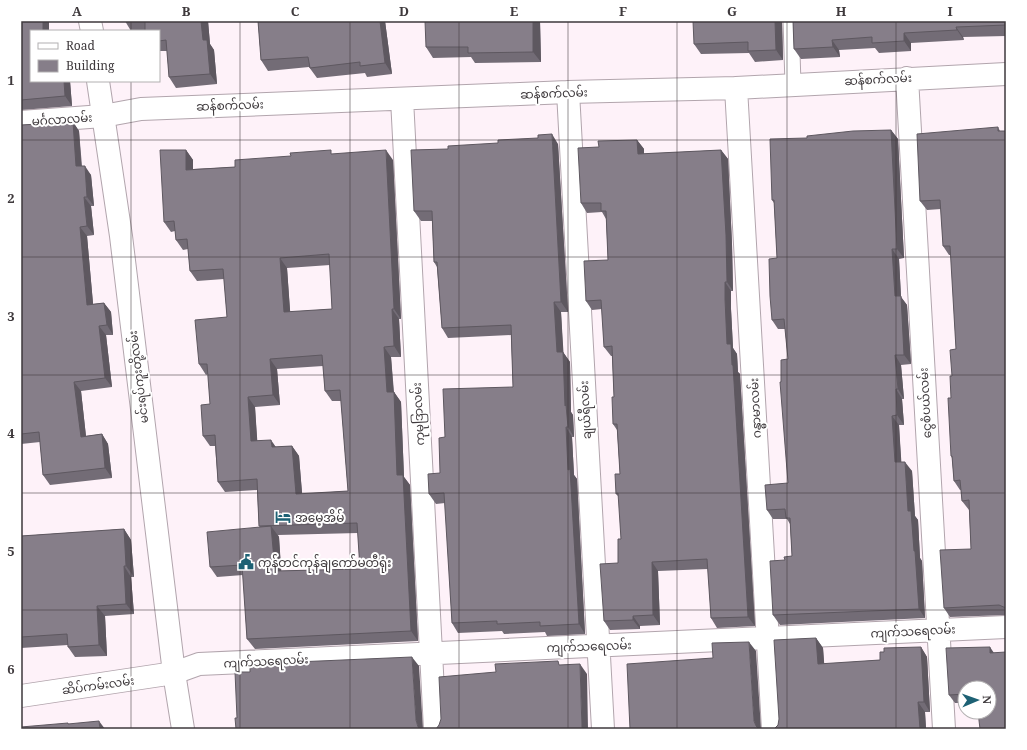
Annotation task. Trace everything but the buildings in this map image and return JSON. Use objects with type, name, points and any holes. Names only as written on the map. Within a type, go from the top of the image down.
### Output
[{"type":"street","name":"ဆန်စက်လမ်း","points":[[103,116],[141,109],[568,92],[736,88],[1006,74]]},
{"type":"street","name":"ငွေစံပယ်လမ်း","points":[[907,78],[944,729]]},
{"type":"street","name":"မင်းရပ်ကူးတို့လမ်း","points":[[98,82],[120,236],[174,673],[183,729]]},
{"type":"street","name":"ဂန္ဓာမာလမ်း","points":[[736,88],[773,729]]},
{"type":"street","name":"ချယ်ရီလမ်း","points":[[568,92],[597,646],[603,729]]},
{"type":"street","name":"ကုမုဒြာလမ်း","points":[[402,99],[435,729]]},
{"type":"street","name":"မင်္ဂလာလမ်း","points":[[21,122],[103,116]]},
{"type":"street","name":"ကျက်သရေလမ်း","points":[[174,673],[200,664],[1006,627]]},
{"type":"street","name":"ဆိပ်ကမ်းလမ်း","points":[[21,696],[174,673]]},
{"type":"lane","points":[[791,21],[793,84]]},
{"type":"place","name":"အမေ့အိမ်","points":[[283,517]]},
{"type":"place","name":"ကုန်တင်ကုန်ချကော်မတီရုံး","points":[[246,562]]}]
